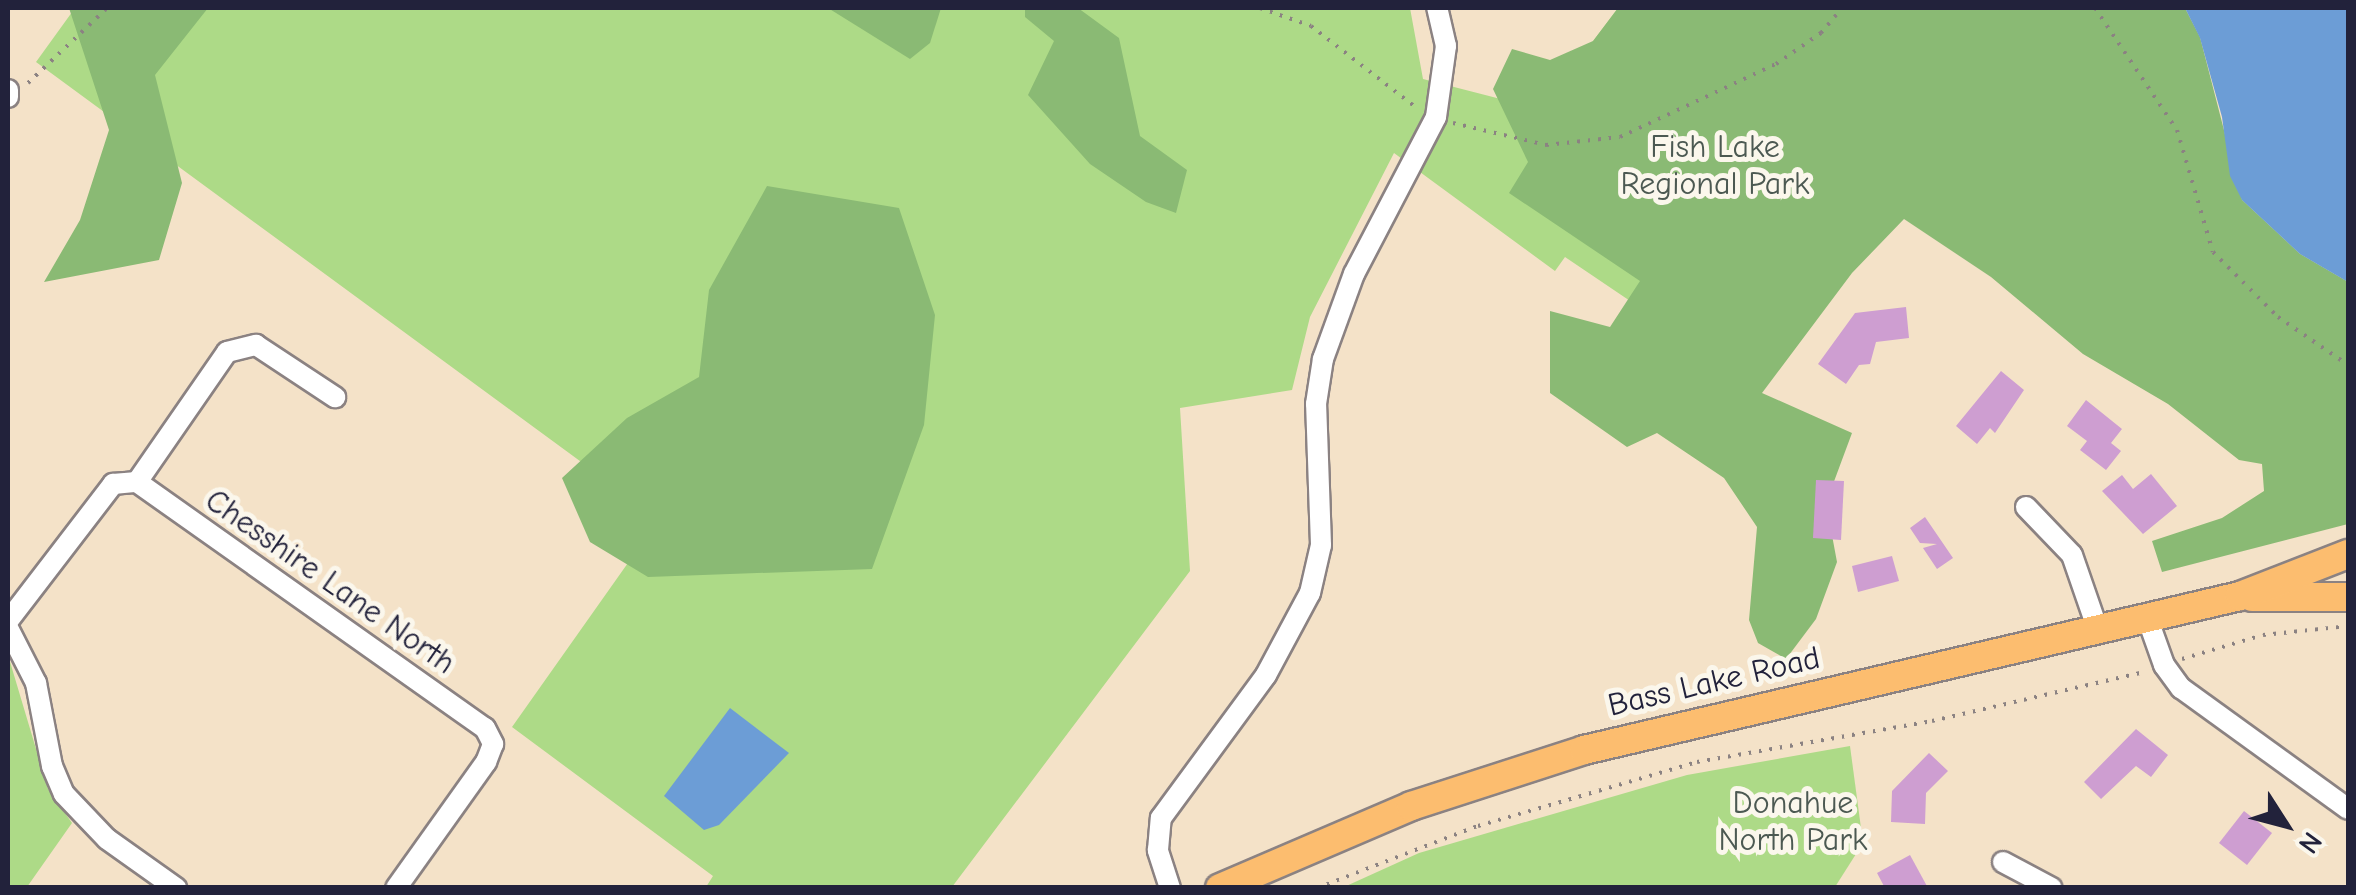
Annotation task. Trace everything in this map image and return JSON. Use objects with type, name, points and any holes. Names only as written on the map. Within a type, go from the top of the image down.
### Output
[{"type":"main road","name":"Bass Lake Road","points":[[1220,888],[1411,806],[1584,750],[2148,620],[2240,596],[2348,554]]},
{"type":"main road","name":"Bass Lake Road","points":[[2240,596],[2348,598]]},
{"type":"street","points":[[1170,888],[1158,850],[1161,818],[1266,675],[1310,592],[1320,545],[1316,404],[1323,359],[1354,274],[1436,117],[1446,60],[1437,8]]},
{"type":"street","points":[[176,888],[108,838],[64,794],[52,766],[36,683],[8,624],[130,480],[227,352],[256,344],[335,397]]},
{"type":"street","name":"Chesshire Lane North","points":[[130,480],[484,728],[493,744],[396,888]]},
{"type":"street","points":[[2026,507],[2072,556],[2098,630]]},
{"type":"street","points":[[2148,620],[2164,666],[2181,688],[2348,808]]},
{"type":"street","points":[[2003,862],[2052,888]]},
{"type":"path","points":[[9,93],[42,76],[107,8]]},
{"type":"path","points":[[1151,8],[1241,8]]},
{"type":"path","points":[[1260,8],[1311,26],[1423,113]]},
{"type":"path","points":[[1448,122],[1546,144],[1620,137],[1776,64],[1842,8]]},
{"type":"path","points":[[2095,8],[2177,130],[2213,252],[2278,317],[2348,365]]},
{"type":"path","points":[[1317,888],[1478,826],[1698,762],[1932,721],[2164,666],[2246,639],[2348,626]]},
{"type":"green space","points":[[69,8],[208,8],[155,75],[182,183],[159,260],[44,282],[80,220],[109,130]]},
{"type":"green space","points":[[75,8],[1410,8],[1423,79],[1524,105],[1570,72],[1618,8],[2185,8],[2242,200],[2300,254],[2348,282],[1895,191],[1753,384],[1565,257],[1555,271],[1394,153],[1310,317],[1292,390],[1180,408],[1190,571],[952,887],[706,887],[713,876],[512,727],[659,519],[36,62]]},
{"type":"green space","points":[[828,8],[941,8],[930,43],[910,59]]},
{"type":"green space","points":[[1025,8],[1078,8],[1119,38],[1140,136],[1187,170],[1176,213],[1146,202],[1090,164],[1028,95],[1054,41],[1025,17]]},
{"type":"green space","name":"Fish Lake Regional Park","points":[[1618,8],[2185,8],[2200,37],[2242,200],[2300,254],[2348,282],[2348,524],[2162,572],[2152,541],[2222,518],[2264,491],[2262,464],[2239,460],[2168,404],[2083,354],[1991,277],[1904,219],[1852,273],[1762,393],[1852,433],[1826,503],[1837,562],[1816,619],[1786,659],[1758,643],[1749,620],[1757,527],[1724,478],[1657,433],[1627,447],[1550,393],[1550,311],[1610,327],[1640,281],[1509,193],[1528,162],[1493,89],[1512,49],[1550,60],[1593,41]]},
{"type":"green space","points":[[767,186],[899,208],[935,315],[924,425],[872,569],[648,577],[590,542],[562,478],[627,418],[699,377],[709,290]]},
{"type":"green space","points":[[8,655],[48,789],[72,823],[27,887],[8,887]]},
{"type":"green space","name":"Donahue North Park","points":[[1850,746],[1863,843],[1835,887],[1344,887],[1419,853],[1687,775]]},
{"type":"water","points":[[2185,8],[2348,8],[2348,282],[2300,254],[2242,200],[2230,176],[2222,117],[2200,38]]},
{"type":"water","points":[[730,708],[789,753],[719,825],[704,830],[664,796]]},
{"type":"building","points":[[1906,307],[1909,338],[1876,342],[1870,364],[1859,365],[1846,384],[1818,364],[1855,313]]},
{"type":"building","points":[[2001,371],[2024,390],[1995,433],[1990,428],[1977,444],[1956,426]]},
{"type":"building","points":[[2086,400],[2122,429],[2111,443],[2121,451],[2106,470],[2080,450],[2087,441],[2067,426]]},
{"type":"building","points":[[2151,474],[2177,506],[2143,534],[2102,491],[2122,475],[2133,489]]},
{"type":"building","points":[[1816,480],[1844,481],[1841,540],[1813,538]]},
{"type":"building","points":[[1925,517],[1953,558],[1937,569],[1923,548],[1937,544],[1920,543],[1910,528]]},
{"type":"building","points":[[1892,556],[1899,581],[1858,592],[1852,566]]},
{"type":"building","points":[[2136,729],[2168,755],[2151,777],[2136,766],[2101,799],[2084,782]]},
{"type":"building","points":[[1929,753],[1948,771],[1926,793],[1925,824],[1891,822],[1892,791]]},
{"type":"building","points":[[2244,811],[2272,833],[2247,865],[2219,843]]},
{"type":"building","points":[[1910,855],[1928,888],[1885,888],[1877,873]]}]
